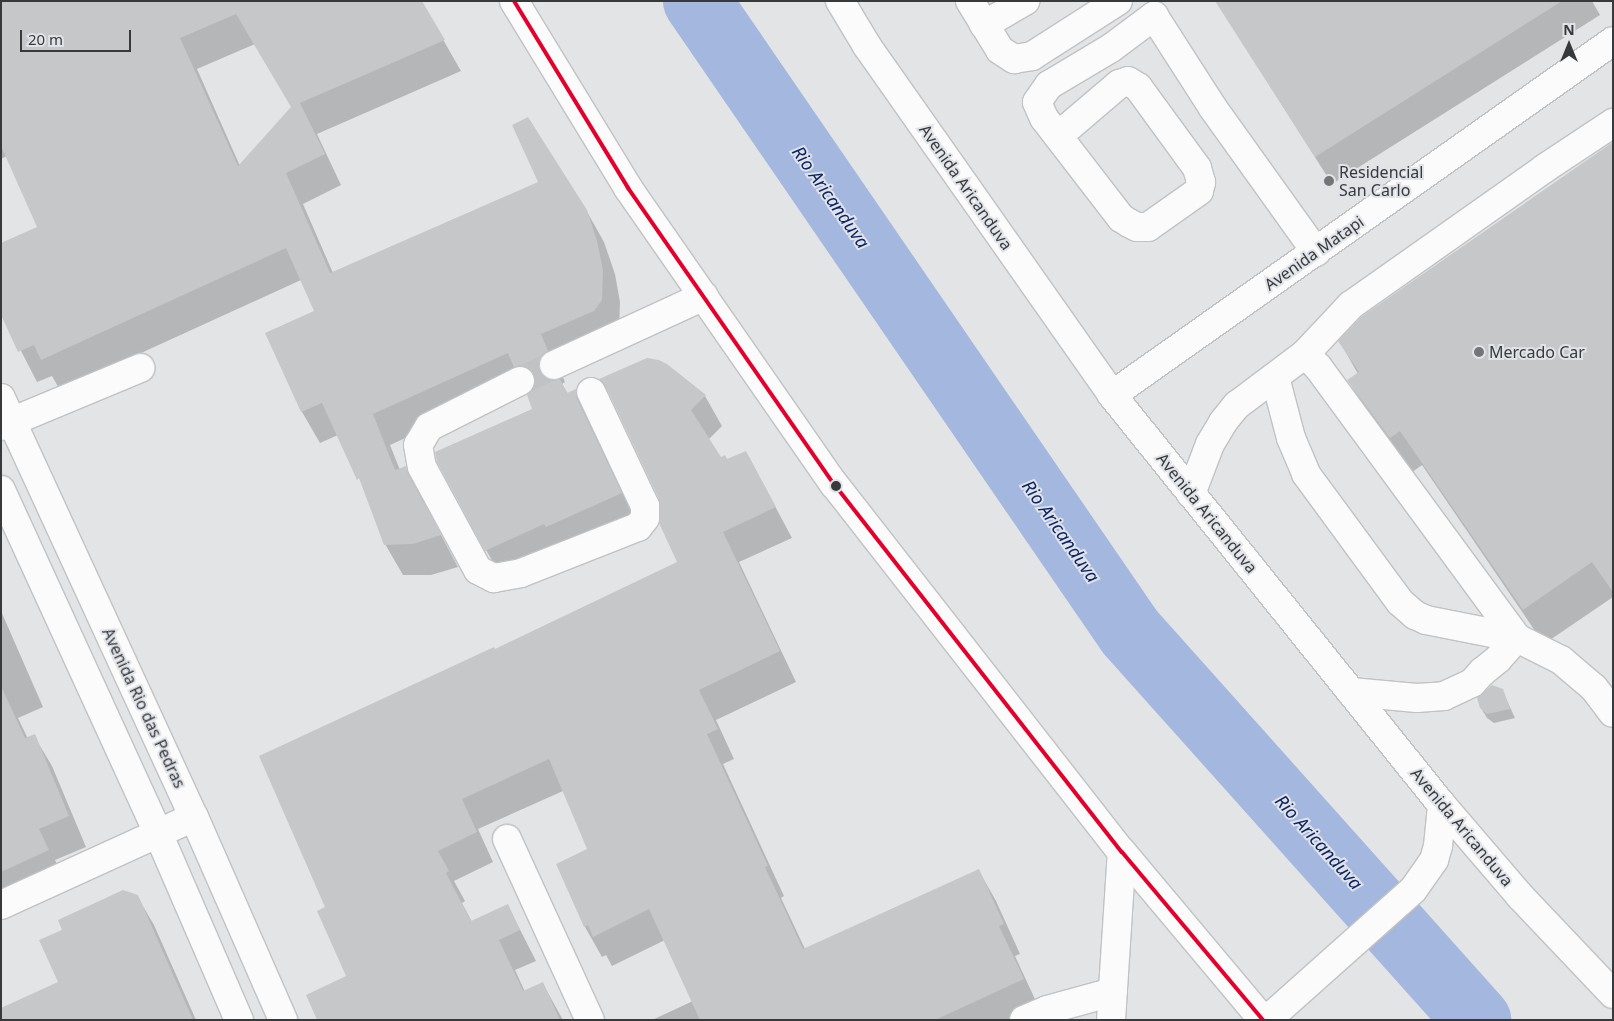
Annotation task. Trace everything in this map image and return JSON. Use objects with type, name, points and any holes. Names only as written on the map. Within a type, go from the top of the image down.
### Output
[{"type":"main road","points":[[514,1],[628,188],[834,484],[1122,852],[1263,1020]]},
{"type":"main road","name":"Avenida Aricanduva","points":[[840,1],[867,46],[1112,395],[1442,805],[1520,896],[1613,994]]},
{"type":"main road","points":[[970,1],[1000,50],[1014,59],[1032,56],[1118,1]]},
{"type":"main road","points":[[984,25],[1025,1]]},
{"type":"main road","points":[[1058,136],[1119,84],[1128,81],[1138,87],[1197,168],[1201,182],[1199,191],[1148,226],[1137,226],[1121,218],[1044,118],[1037,102],[1049,85],[1111,48],[1154,16],[1213,108],[1316,252]]},
{"type":"main road","name":"Avenida Matapi","points":[[1112,395],[1613,41]]},
{"type":"main road","points":[[1191,494],[1210,444],[1236,405],[1305,354],[1351,305],[1545,168],[1613,123]]},
{"type":"main road","points":[[520,381],[429,427],[418,445],[422,467],[478,570],[494,578],[521,573],[638,527],[645,518],[645,506],[589,388],[565,360],[704,296]]},
{"type":"main road","points":[[1305,354],[1318,367],[1517,638]]},
{"type":"main road","points":[[5,414],[140,368]]},
{"type":"main road","points":[[1275,377],[1291,438],[1306,474],[1400,602],[1415,615],[1426,620],[1517,638],[1561,660],[1594,688],[1613,713]]},
{"type":"main road","name":"Avenida Rio das Pedras","points":[[5,414],[194,817],[283,1020]]},
{"type":"main road","points":[[1,490],[158,833],[239,1020]]},
{"type":"main road","points":[[1351,692],[1417,698],[1444,696],[1472,683],[1517,638]]},
{"type":"main road","points":[[1267,1020],[1413,890],[1434,860],[1438,846],[1442,805]]},
{"type":"main road","points":[[1,905],[194,817]]},
{"type":"main road","points":[[507,839],[590,1020]]},
{"type":"main road","points":[[1111,1020],[1122,852]]},
{"type":"main road","points":[[1024,1020],[1047,1010],[1113,992]]},
{"type":"building","points":[[1,1],[422,1],[445,40],[300,103],[325,154],[286,173],[330,273],[538,182],[512,125],[528,117],[587,210],[597,241],[603,270],[602,300],[594,311],[541,334],[548,351],[541,356],[539,363],[540,371],[545,378],[553,381],[560,379],[567,393],[576,389],[577,399],[622,493],[546,527],[544,524],[485,551],[437,462],[435,452],[532,409],[527,395],[533,389],[536,382],[534,374],[528,368],[521,365],[514,367],[508,353],[373,414],[395,470],[406,466],[408,474],[441,535],[413,544],[384,545],[359,478],[357,480],[322,403],[301,412],[265,333],[314,311],[286,248],[41,360],[34,345],[18,352],[1,315],[1,243],[37,227],[1,146]],"holes":[[[236,14],[291,107],[238,166],[180,38]]]},
{"type":"building","points":[[1215,1],[1562,1],[1315,157]]},
{"type":"building","name":"Mercado Car","points":[[1613,142],[1613,592],[1592,562],[1523,610],[1400,431],[1390,438],[1347,380],[1359,372],[1338,341],[1361,317]]},
{"type":"building","points":[[647,358],[659,360],[667,364],[706,395],[691,410],[721,457],[725,455],[727,459],[746,451],[776,507],[723,532],[780,651],[699,690],[718,729],[707,734],[768,866],[765,867],[803,949],[979,869],[1004,924],[999,926],[1024,979],[935,1020],[700,1020],[649,909],[593,937],[588,925],[584,927],[556,864],[587,849],[549,759],[462,799],[477,832],[438,851],[449,871],[446,873],[471,921],[508,904],[520,930],[499,940],[523,991],[543,982],[560,1020],[317,1020],[306,995],[346,976],[317,911],[325,907],[259,756],[494,647],[495,649],[677,562],[659,523],[659,499],[605,385],[599,379]]},
{"type":"building","points":[[1492,685],[1503,689],[1510,709],[1487,714],[1480,708],[1477,698]]},
{"type":"building","points":[[1,686],[25,738],[35,734],[69,816],[39,829],[49,850],[1,872]]},
{"type":"building","points":[[123,890],[138,895],[193,1020],[1,1020],[1,1008],[58,982],[39,940],[62,930],[58,920]]},
{"type":"waterway","name":"Rio Aricanduva","points":[[697,1],[1130,632],[1477,1020]]},
{"type":"tunnel","points":[[520,381],[554,365]]},
{"type":"transit line","points":[[514,1],[628,188],[834,484],[1122,852],[1263,1020]]},
{"type":"place","name":"Residencial San Carlo","points":[[1329,181]]},
{"type":"place","name":"Mercado Car","points":[[1479,352]]}]
